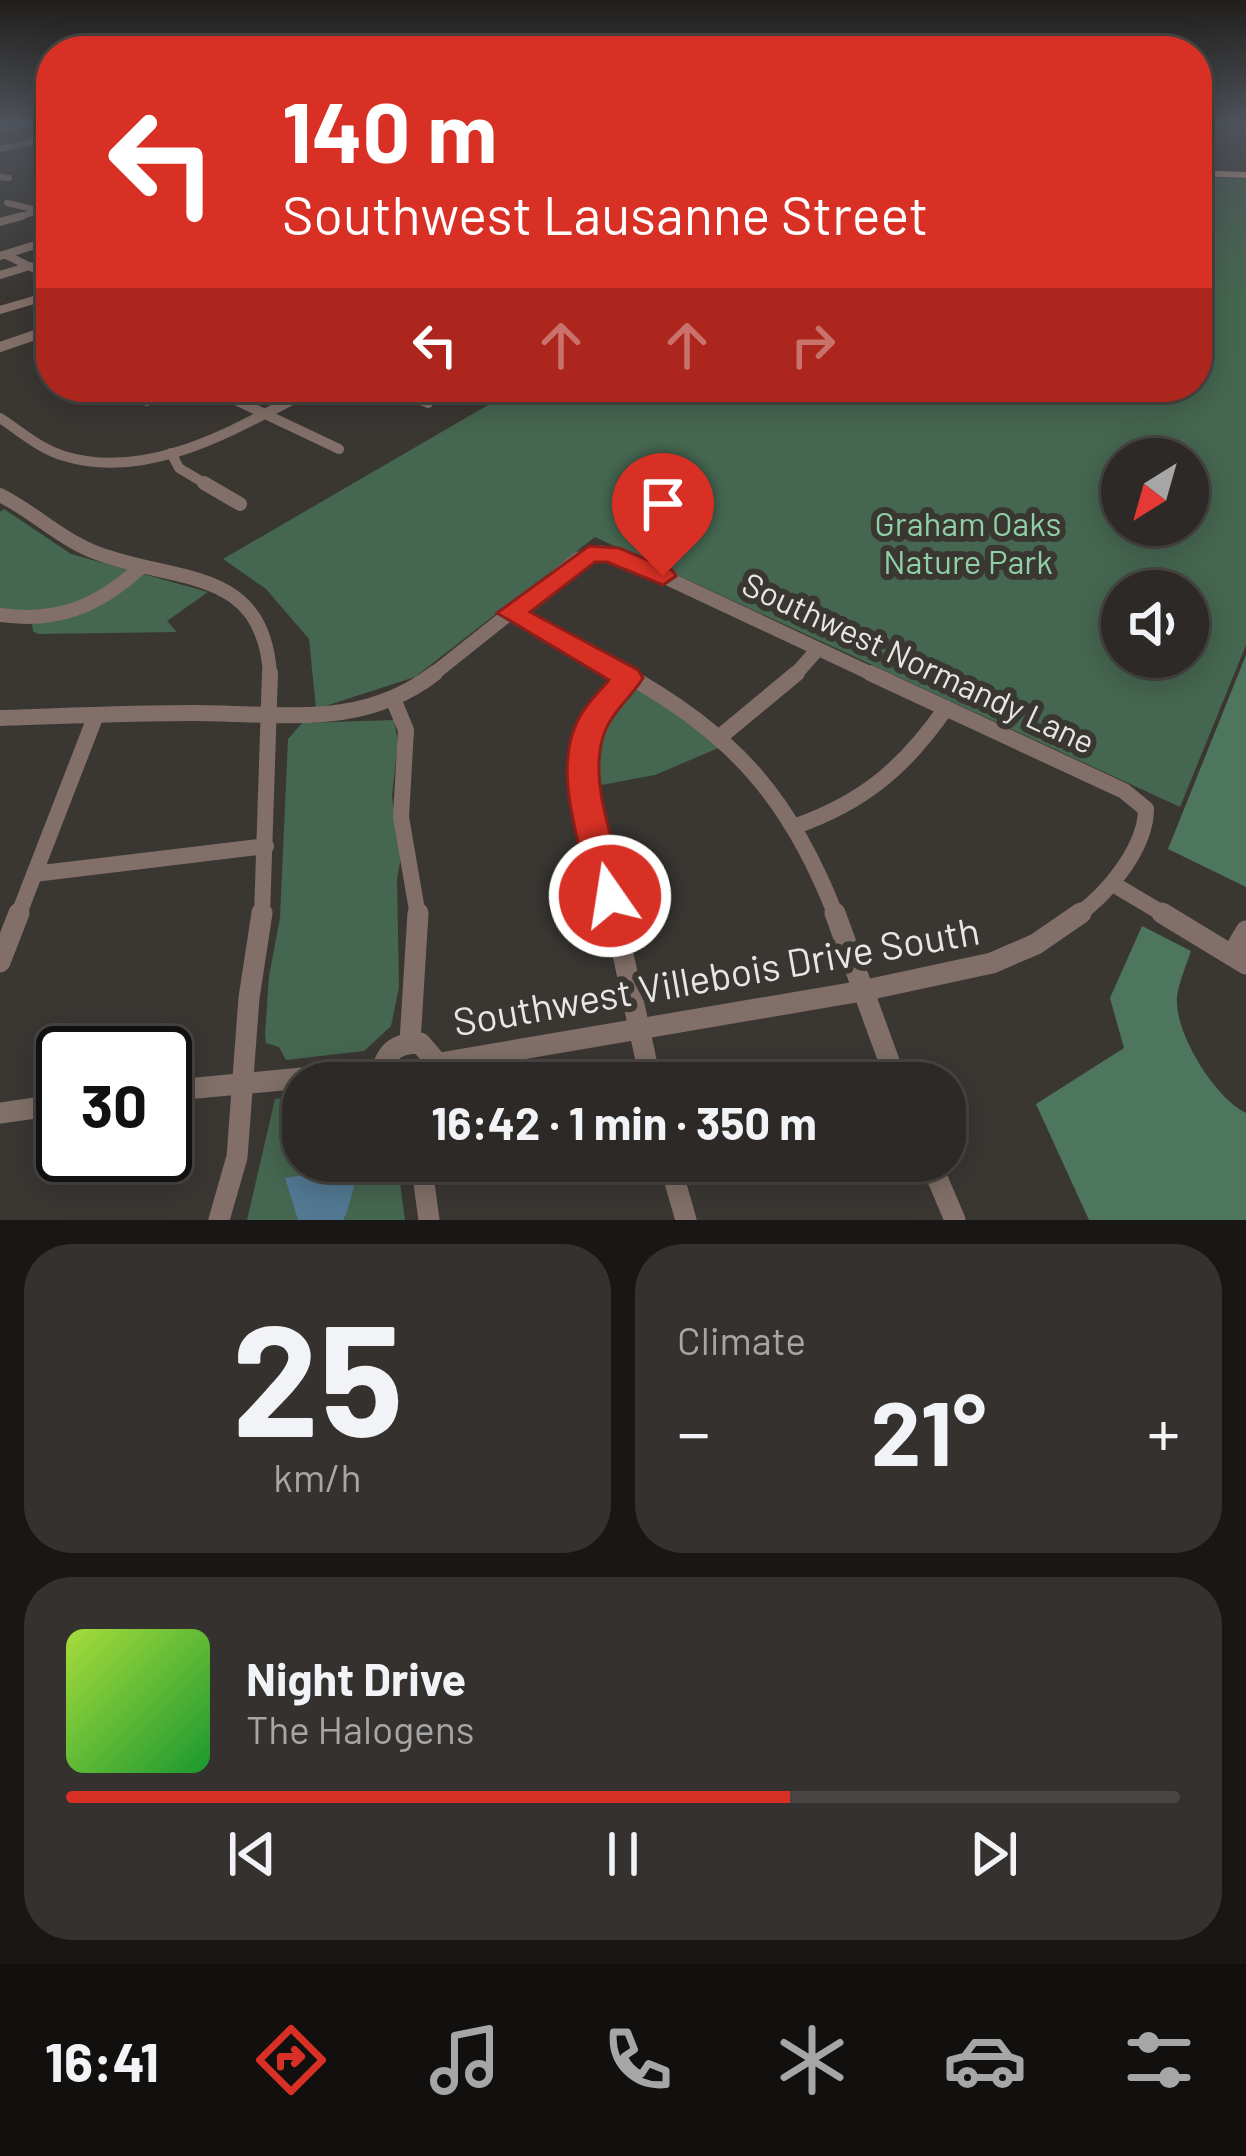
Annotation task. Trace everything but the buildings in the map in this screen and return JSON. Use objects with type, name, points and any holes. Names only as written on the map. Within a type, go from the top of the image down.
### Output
[{"type":"street","points":[[7,203],[36,210]]},
{"type":"street","points":[[0,222],[36,212]]},
{"type":"street","points":[[3,255],[36,245]]},
{"type":"street","points":[[3,255],[36,269]]},
{"type":"street","points":[[0,275],[30,266]]},
{"type":"street","points":[[0,310],[36,299]]},
{"type":"street","points":[[0,347],[36,334]]},
{"type":"street","points":[[240,402],[339,449]]},
{"type":"street","points":[[0,418],[73,458],[124,460],[171,453],[286,402]]},
{"type":"street","points":[[171,453],[179,469],[240,504]]},
{"type":"street","points":[[0,495],[83,548],[141,567],[210,581],[236,595],[251,611],[268,644],[262,921],[249,998],[237,1157],[219,1220]]},
{"type":"street","name":"Southwest Normandy Lane","points":[[511,613],[578,559],[600,553],[624,558],[1124,791],[1143,804]]},
{"type":"street","points":[[0,615],[41,620],[80,612],[112,594],[141,567]]},
{"type":"street","points":[[0,718],[341,715],[394,701],[511,613],[721,736],[764,779],[796,826],[889,1062]]},
{"type":"street","points":[[721,736],[779,692],[818,649]]},
{"type":"street","points":[[628,678],[601,708],[586,734],[584,777],[646,1062]]},
{"type":"street","points":[[394,701],[406,730],[401,817],[420,927],[410,1042]]},
{"type":"street","points":[[796,826],[840,812],[892,780],[946,708]]},
{"type":"street","points":[[0,962],[96,715]]},
{"type":"street","name":"Southwest Villebois Drive South","points":[[482,1062],[639,1028],[862,992],[992,964],[1072,922],[1113,884],[1146,828],[1149,819],[1143,804]]},
{"type":"street","points":[[34,874],[266,846]]},
{"type":"street","points":[[1113,884],[1239,959],[1246,931]]},
{"type":"street","points":[[383,1062],[385,1054],[410,1042],[428,1049],[430,1062]]},
{"type":"street","points":[[192,1087],[282,1080]]},
{"type":"street","points":[[0,1113],[36,1108]]},
{"type":"street","points":[[424,1182],[429,1220]]},
{"type":"street","points":[[674,1182],[686,1220]]},
{"type":"street","points":[[939,1182],[955,1220]]},
{"type":"green space","name":"Graham Oaks Nature Park","points":[[1212,181],[1246,181],[1246,645],[1180,807],[595,537],[415,677],[316,709],[309,639],[266,589],[223,559],[493,402],[1212,402]]},
{"type":"green space","points":[[4,509],[71,554],[208,592],[167,621],[177,632],[38,634],[31,616],[0,611],[0,512]]},
{"type":"green space","points":[[1246,655],[1246,887],[1168,849]]},
{"type":"green space","points":[[628,678],[730,743],[655,775],[585,788],[584,746]]},
{"type":"green space","points":[[394,720],[398,742],[392,796],[401,856],[397,880],[399,987],[391,1026],[364,1051],[286,1060],[279,1047],[266,1043],[265,1035],[280,918],[288,739],[302,723]]},
{"type":"green space","points":[[1142,926],[1191,951],[1178,991],[1178,1012],[1199,1063],[1222,1094],[1246,1113],[1246,1220],[1089,1220],[1036,1104],[1124,1048],[1110,998]]},
{"type":"green space","points":[[282,1098],[282,1182],[400,1182],[405,1220],[247,1220],[275,1099]]},
{"type":"water","points":[[286,1182],[355,1182],[343,1220],[298,1220]]},
{"type":"route","points":[[610,896],[585,788],[584,746],[593,720],[628,678],[511,613],[589,554],[624,558],[663,576]]}]
